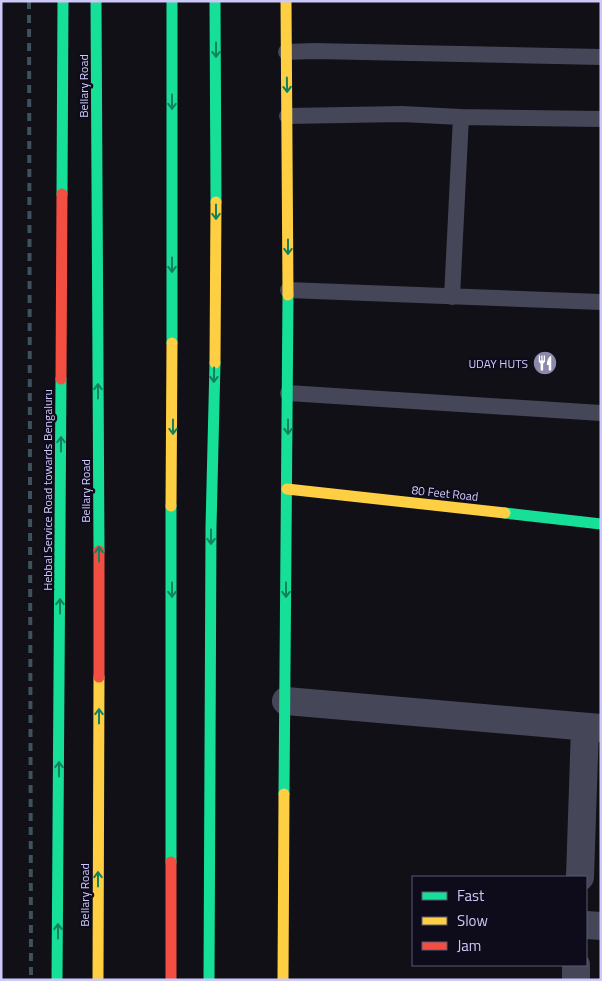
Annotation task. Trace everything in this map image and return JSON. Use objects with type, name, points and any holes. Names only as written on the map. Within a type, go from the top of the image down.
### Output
[{"type":"main road","name":"Hebbal Service Road towards Bengaluru","points":[[57,980],[63,1]]},
{"type":"main road","name":"Bellary Road","points":[[96,1],[99,582],[98,980]]},
{"type":"main road","points":[[171,980],[172,1]]},
{"type":"main road","points":[[209,980],[210,527],[216,295],[216,1]]},
{"type":"main road","points":[[283,980],[288,393],[286,1]]},
{"type":"main road","name":"80 Feet Road","points":[[287,489],[601,524]]},
{"type":"street","points":[[286,701],[593,727],[580,876]]},
{"type":"street","points":[[587,925],[601,926]]},
{"type":"street","points":[[576,966],[576,980]]},
{"type":"lane","points":[[286,52],[314,50],[601,57]]},
{"type":"lane","points":[[287,116],[402,114],[461,117],[601,119]]},
{"type":"lane","points":[[452,297],[461,117]]},
{"type":"lane","points":[[288,290],[601,302]]},
{"type":"lane","points":[[288,393],[601,413]]},
{"type":"railway","points":[[29,1],[31,980]]},
{"type":"traffic: fast","points":[[62,194],[63,1]]},
{"type":"traffic: fast","points":[[96,1],[99,551]]},
{"type":"traffic: fast","points":[[172,1],[172,343]]},
{"type":"traffic: fast","points":[[215,1],[216,202]]},
{"type":"traffic: fast","points":[[284,794],[288,295]]},
{"type":"traffic: fast","points":[[209,980],[211,527],[215,363]]},
{"type":"traffic: fast","points":[[57,980],[61,379]]},
{"type":"traffic: fast","points":[[171,506],[171,862]]},
{"type":"traffic: fast","points":[[505,513],[601,524]]},
{"type":"traffic: slow","points":[[286,1],[288,295]]},
{"type":"traffic: slow","points":[[215,363],[216,202]]},
{"type":"traffic: slow","points":[[171,506],[172,343]]},
{"type":"traffic: slow","points":[[287,489],[505,513]]},
{"type":"traffic: slow","points":[[98,980],[99,677]]},
{"type":"traffic: slow","points":[[283,980],[284,794]]},
{"type":"traffic: jam","points":[[61,379],[62,194]]},
{"type":"traffic: jam","points":[[99,551],[99,677]]},
{"type":"traffic: jam","points":[[171,862],[171,980]]},
{"type":"place","name":"UDAY HUTS","points":[[545,363]]}]
